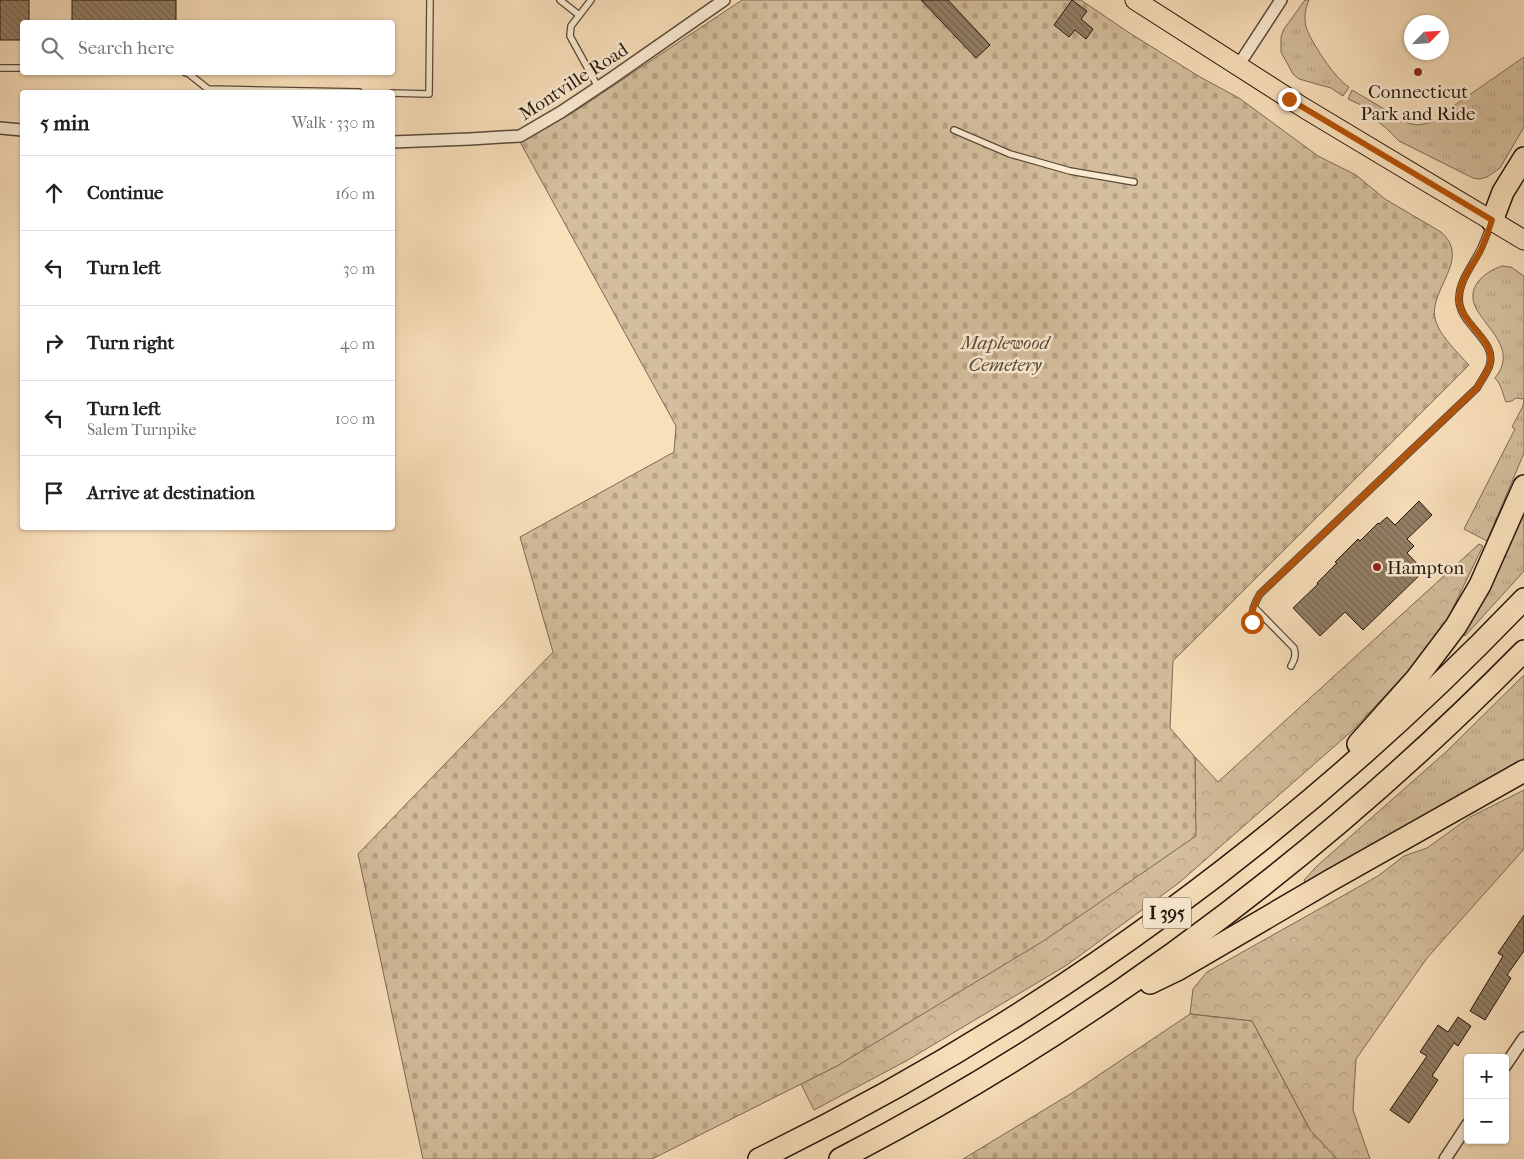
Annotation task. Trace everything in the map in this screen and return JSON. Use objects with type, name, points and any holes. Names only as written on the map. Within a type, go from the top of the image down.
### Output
[{"type":"highway","points":[[1492,220],[1503,192],[1524,158]]},
{"type":"highway","points":[[1336,778],[1361,740],[1416,679],[1437,653],[1462,616],[1482,580],[1524,486]]},
{"type":"highway","name":"I 395","points":[[759,1159],[916,1076],[1054,992],[1205,885],[1274,831],[1431,693],[1524,599]]},
{"type":"highway","name":"I 395","points":[[840,1159],[985,1079],[1114,996],[1219,920],[1330,831],[1436,737],[1524,651]]},
{"type":"highway","points":[[1114,996],[1179,969],[1331,880],[1524,771]]},
{"type":"main road","points":[[1135,0],[1304,108],[1524,240]]},
{"type":"street","name":"Montville Road","points":[[395,142],[520,136],[561,112],[612,78],[724,0]]},
{"type":"street","points":[[1238,66],[1282,0]]},
{"type":"street","points":[[0,128],[20,130]]},
{"type":"street","points":[[1509,1060],[1524,1038]]},
{"type":"street","points":[[1445,1159],[1464,1130]]},
{"type":"lane","points":[[395,93],[429,94],[430,0]]},
{"type":"lane","points":[[560,0],[579,15]]},
{"type":"lane","points":[[591,0],[571,26],[570,36],[598,87]]},
{"type":"lane","points":[[0,68],[20,68]]},
{"type":"lane","points":[[190,75],[208,89],[258,90]]},
{"type":"lane","points":[[954,130],[1010,154],[1070,171],[1134,182]]},
{"type":"lane","points":[[1252,622],[1254,607],[1260,594],[1477,388],[1489,368],[1491,358],[1488,348],[1464,316],[1459,297],[1464,279],[1481,249],[1492,220]]},
{"type":"lane","points":[[1254,607],[1294,648],[1295,654],[1291,666]]},
{"type":"green space","name":"Maplewood Cemetery","points":[[742,0],[1081,0],[1200,77],[1239,98],[1318,156],[1356,175],[1385,199],[1441,232],[1449,242],[1452,253],[1451,263],[1435,307],[1435,318],[1444,337],[1469,365],[1173,661],[1170,728],[1195,757],[1196,836],[1045,940],[837,1066],[652,1159],[423,1159],[358,854],[553,652],[520,537],[674,452],[676,426],[520,142],[574,112]]},
{"type":"green space","points":[[1305,0],[1309,0],[1305,13],[1306,27],[1324,60],[1349,87],[1343,96],[1331,88],[1299,79],[1293,74],[1281,52],[1281,37],[1284,29]]},
{"type":"green space","points":[[1524,57],[1524,127],[1500,168],[1487,177],[1480,179],[1473,178],[1399,141],[1362,109],[1363,106],[1348,99],[1352,90],[1408,123],[1417,125],[1429,123]]},
{"type":"green space","points":[[1502,266],[1511,267],[1524,276],[1524,399],[1516,398],[1506,402],[1501,386],[1495,378],[1501,368],[1502,350],[1494,334],[1477,310],[1473,295],[1474,288],[1483,277]]},
{"type":"green space","points":[[1524,399],[1524,453],[1487,541],[1464,529],[1515,429],[1512,427],[1523,406]]},
{"type":"green space","points":[[1524,502],[1524,571],[1465,636],[1461,632]]},
{"type":"green space","points":[[1479,544],[1483,546],[1446,622],[1409,670],[1353,730],[1180,882],[1067,965],[906,1061],[814,1110],[801,1084],[837,1066],[1195,836],[1195,757],[1218,782]]},
{"type":"green space","points":[[1524,675],[1524,759],[1305,883],[1304,880],[1317,866],[1447,751]]},
{"type":"green space","points":[[1524,790],[1524,849],[1427,958],[1356,1059],[1353,1110],[1370,1159],[1336,1159],[1310,1130],[1252,1021],[1190,1014],[1193,989],[1207,972],[1378,876],[1404,856],[1427,848],[1470,817]]},
{"type":"green space","points":[[1190,1014],[1252,1021],[1310,1130],[1337,1159],[963,1159],[1072,1093]]},
{"type":"building","points":[[0,0],[29,0],[29,20],[20,20],[20,40],[0,40]]},
{"type":"building","points":[[72,0],[176,0],[176,20],[72,20]]},
{"type":"building","points":[[921,0],[948,0],[990,45],[976,58]]},
{"type":"building","points":[[1072,0],[1087,11],[1081,19],[1093,29],[1086,39],[1075,30],[1069,37],[1054,25]]},
{"type":"building","name":"Hampton","points":[[1419,501],[1432,515],[1407,539],[1414,546],[1407,553],[1424,571],[1363,630],[1345,612],[1320,636],[1293,608],[1318,584],[1337,563],[1335,562],[1358,539],[1360,541],[1387,517],[1395,525]]},
{"type":"building","points":[[1524,915],[1524,951],[1507,975],[1511,978],[1485,1020],[1470,1011],[1503,956],[1498,953]]},
{"type":"building","points":[[1458,1017],[1471,1026],[1458,1046],[1454,1043],[1432,1076],[1438,1080],[1409,1123],[1390,1110],[1427,1056],[1420,1052],[1438,1025],[1448,1032]]},
{"type":"place","name":"Connecticut Park and Ride","points":[[1418,72]]},
{"type":"place","name":"Hampton","points":[[1377,567]]},
{"type":"route","points":[[1252,622],[1254,607],[1260,594],[1477,388],[1489,368],[1491,358],[1488,348],[1480,335],[1464,316],[1459,303],[1459,297],[1464,279],[1481,249],[1492,220],[1289,99]]}]
